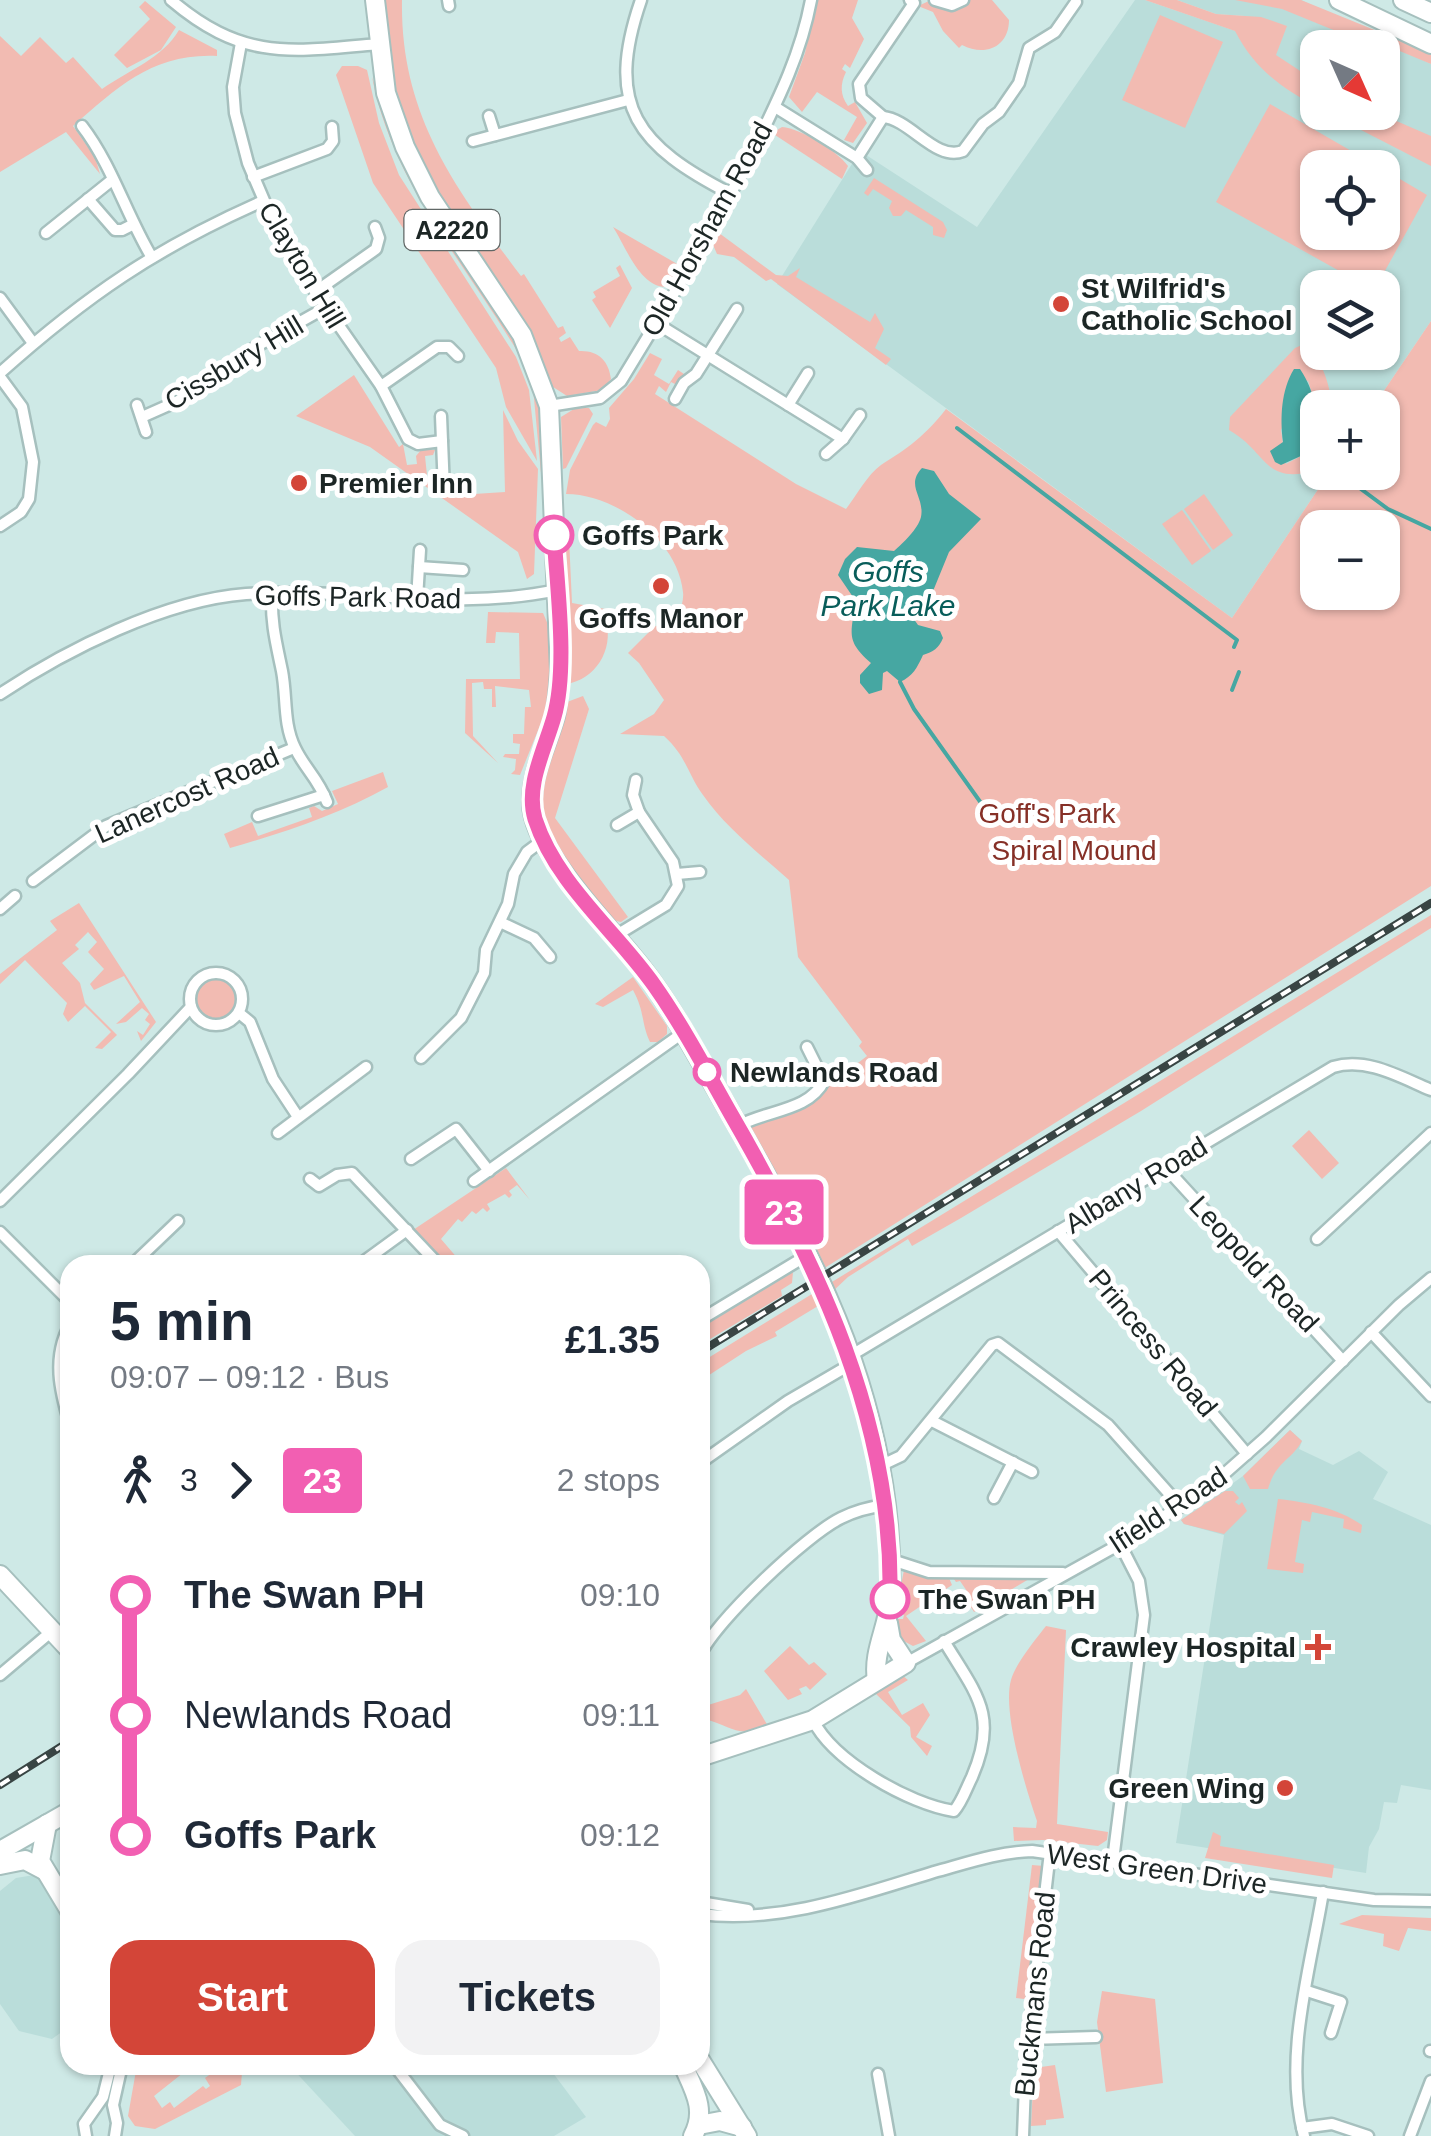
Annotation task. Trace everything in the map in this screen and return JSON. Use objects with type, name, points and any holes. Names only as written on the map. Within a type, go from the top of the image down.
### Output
[{"type":"main road","name":"A2220","points":[[375,0],[386,93],[416,172],[522,335],[550,406],[558,694],[535,778],[532,807],[544,840],[582,896],[654,984],[684,1032],[806,1256],[852,1360],[880,1466],[892,1560],[888,1622],[876,1664],[877,1680]]},
{"type":"main road","points":[[1339,0],[1431,44]]},
{"type":"main road","points":[[1403,0],[1431,13]]},
{"type":"main road","points":[[0,1574],[60,1639]]},
{"type":"main road","name":"A2220","points":[[888,1622],[891,1640],[906,1662]]},
{"type":"main road","name":"Ifield Road","points":[[710,1754],[813,1720],[906,1662]]},
{"type":"main road","points":[[0,1851],[60,1817]]},
{"type":"main road","points":[[47,1824],[40,1848],[44,1870],[60,1895]]},
{"type":"main road","points":[[0,1865],[24,1860],[44,1870]]},
{"type":"main road","points":[[687,2075],[701,2108],[696,2130]]},
{"type":"main road","points":[[709,2075],[744,2132]]},
{"type":"main road","points":[[696,2130],[720,2121],[744,2132]]},
{"type":"street","points":[[171,0],[208,28],[241,43],[306,51],[378,44]]},
{"type":"street","points":[[642,0],[630,43],[628,100],[636,118],[658,149],[673,162],[731,194]]},
{"type":"street","name":"Old Horsham Road","points":[[550,406],[594,400],[614,390],[731,194],[775,107],[800,47],[811,0]]},
{"type":"street","points":[[935,0],[952,5],[963,0]]},
{"type":"street","points":[[914,1],[859,84],[861,98],[882,117],[896,120],[946,153],[957,154],[982,124],[999,112],[1022,78],[1029,48],[1055,32],[1076,2]]},
{"type":"street","name":"Clayton Hill","points":[[241,43],[233,100],[262,201],[285,246],[381,386],[408,439],[418,444],[442,441]]},
{"type":"street","points":[[473,141],[628,100]]},
{"type":"street","points":[[775,107],[858,158],[867,170]]},
{"type":"street","points":[[489,116],[495,136]]},
{"type":"street","points":[[858,158],[882,117]]},
{"type":"street","points":[[82,126],[101,153],[132,225],[151,256]]},
{"type":"street","points":[[253,177],[327,149],[333,142],[332,127]]},
{"type":"street","points":[[46,233],[112,180]]},
{"type":"street","points":[[88,199],[111,228],[122,230],[132,225]]},
{"type":"street","points":[[0,526],[21,512],[29,499],[33,462],[22,407],[0,375],[82,302],[151,256],[262,201]]},
{"type":"street","points":[[315,292],[376,248],[379,238],[374,227]]},
{"type":"street","points":[[0,298],[33,343]]},
{"type":"street","name":"Cissbury Hill","points":[[146,432],[139,411],[178,401],[259,344],[325,308]]},
{"type":"street","points":[[675,399],[737,309]]},
{"type":"street","points":[[0,325],[11,315]]},
{"type":"street","points":[[656,323],[844,440]]},
{"type":"street","points":[[381,386],[437,348],[449,346],[458,356]]},
{"type":"street","points":[[788,404],[808,372]]},
{"type":"street","points":[[826,454],[844,440],[860,415]]},
{"type":"street","points":[[441,416],[444,490]]},
{"type":"street","points":[[417,599],[420,550]]},
{"type":"street","points":[[419,568],[463,570]]},
{"type":"street","name":"Goffs Park Road","points":[[0,694],[61,658],[160,614],[209,600],[272,593],[494,601],[558,590]]},
{"type":"street","points":[[258,816],[326,799],[314,774],[294,748],[286,720],[282,670],[272,636],[272,593]]},
{"type":"street","name":"Lanercost Road","points":[[33,881],[106,826],[294,748]]},
{"type":"street","points":[[614,936],[672,900],[678,886],[678,874],[639,812],[633,795],[636,780]]},
{"type":"street","points":[[617,825],[639,812]]},
{"type":"street","points":[[421,1058],[461,1018],[480,980],[486,950],[508,904],[519,863],[544,840]]},
{"type":"street","points":[[678,874],[700,872]]},
{"type":"street","points":[[0,909],[15,896]]},
{"type":"street","points":[[500,922],[534,938],[550,957]]},
{"type":"street","points":[[219,973],[235,980],[242,996],[239,1012],[233,1020],[216,1026],[200,1021],[190,1007],[191,990],[210,974],[219,973]]},
{"type":"street","points":[[0,1201],[190,1007]]},
{"type":"street","points":[[239,1012],[250,1022],[274,1078],[298,1117]]},
{"type":"street","points":[[474,1181],[684,1032]]},
{"type":"street","points":[[738,1126],[767,1112],[794,1107],[816,1094],[824,1081],[808,1047]]},
{"type":"street","name":"Albany Road","points":[[710,1456],[788,1400],[1322,1073],[1342,1065],[1370,1066],[1431,1090]]},
{"type":"street","points":[[278,1133],[366,1067]]},
{"type":"street","points":[[411,1159],[456,1129],[489,1171]]},
{"type":"street","points":[[1317,1239],[1431,1133]]},
{"type":"street","name":"Leopold Road","points":[[1165,1167],[1344,1360]]},
{"type":"street","points":[[310,1179],[319,1186],[338,1175],[352,1174],[430,1255]]},
{"type":"street","points":[[142,1255],[178,1221]]},
{"type":"street","points":[[372,1255],[406,1230]]},
{"type":"street","points":[[0,1232],[60,1292]]},
{"type":"street","name":"Princess Road","points":[[1058,1232],[1247,1454]]},
{"type":"street","points":[[710,1314],[806,1256]]},
{"type":"street","name":"Ifield Road","points":[[906,1662],[1120,1544],[1206,1490],[1431,1278]]},
{"type":"street","points":[[1371,1332],[1431,1396]]},
{"type":"street","points":[[880,1466],[898,1459],[992,1345],[998,1343],[1108,1425],[1180,1507]]},
{"type":"street","points":[[932,1420],[1032,1472]]},
{"type":"street","points":[[994,1498],[1013,1462]]},
{"type":"street","points":[[710,1642],[727,1619],[824,1529],[856,1511],[886,1504]]},
{"type":"street","points":[[1113,1860],[1144,1615],[1138,1582],[1120,1544]]},
{"type":"street","points":[[892,1560],[929,1572],[1066,1573]]},
{"type":"street","points":[[0,1675],[52,1631]]},
{"type":"street","points":[[813,1720],[833,1747],[877,1779],[948,1811],[958,1808],[982,1752],[985,1730],[980,1702],[944,1641]]},
{"type":"street","name":"West Green Drive","points":[[710,1914],[808,1908],[998,1854],[1050,1852],[1391,1901],[1431,1901]]},
{"type":"street","name":"Buckmans Road","points":[[1023,2136],[1050,1852]]},
{"type":"street","points":[[1323,1892],[1296,2065],[1303,2132],[1332,2124],[1368,2136]]},
{"type":"street","name":"West Green Drive","points":[[710,1904],[769,1913]]},
{"type":"street","points":[[1306,1992],[1341,2002],[1331,2033]]},
{"type":"street","points":[[1030,2039],[1096,2037]]},
{"type":"street","points":[[878,2074],[889,2136]]},
{"type":"street","points":[[86,2136],[84,2124],[103,2097],[108,2075]]},
{"type":"street","points":[[115,2136],[113,2104],[120,2075]]},
{"type":"street","points":[[402,2075],[440,2125],[455,2135]]},
{"type":"street","points":[[1410,2136],[1431,2081]]},
{"type":"street","points":[[93,2112],[105,2111],[115,2118]]},
{"type":"shaded area","name":"St Wilfrid's Catholic School","points":[[1135,0],[1145,0],[1279,46],[1286,26],[1246,16],[1216,14],[1177,0],[1301,0],[1362,30],[1300,30],[1300,130],[1400,130],[1400,49],[1431,64],[1431,321],[1400,367],[1400,270],[1300,270],[1300,370],[1398,370],[1384,390],[1300,390],[1300,490],[1318,490],[1304,510],[1300,510],[1300,516],[1232,618],[777,284],[860,151],[977,227]]},
{"type":"shaded area","name":"Crawley Hospital","points":[[1290,1430],[1302,1441],[1299,1449],[1333,1465],[1359,1451],[1388,1472],[1373,1499],[1431,1525],[1431,1790],[1401,1785],[1397,1803],[1384,1802],[1379,1829],[1369,1847],[1366,1873],[1176,1843],[1224,1535],[1181,1520],[1243,1476]]},
{"type":"shaded area","points":[[40,1874],[60,1883],[60,2033],[52,2039],[19,2031],[0,2004],[0,1891],[16,1878]]},
{"type":"shaded area","points":[[298,2075],[554,2075],[586,2117],[554,2136],[355,2136]]},
{"type":"green space","points":[[382,0],[402,0],[410,79],[421,115],[454,180],[521,276],[524,274],[558,328],[563,326],[566,333],[559,338],[561,342],[570,337],[579,351],[592,352],[605,362],[611,379],[602,390],[567,396],[550,385],[518,313],[431,187],[394,100]]},
{"type":"green space","points":[[816,0],[858,0],[852,18],[864,39],[850,68],[845,64],[842,69],[846,72],[842,89],[845,102],[848,106],[855,102],[867,123],[853,143],[844,140],[857,117],[817,92],[802,112],[789,97],[805,53]]},
{"type":"green space","points":[[970,0],[992,0],[1009,20],[1005,37],[994,47],[959,48],[943,31],[933,12],[918,6],[929,1],[953,9]]},
{"type":"green space","points":[[1145,0],[1177,0],[1216,14],[1261,17],[1287,26],[1276,55],[1300,71],[1300,97],[1270,76],[1235,31]]},
{"type":"green space","points":[[1235,0],[1301,0],[1375,30],[1333,30],[1282,9]]},
{"type":"green space","points":[[145,1],[176,27],[161,50],[127,68],[114,55],[150,19],[139,7]]},
{"type":"green space","points":[[1160,15],[1223,42],[1185,128],[1122,100]]},
{"type":"green space","points":[[179,30],[217,50],[217,56],[174,60],[138,75],[73,126],[95,157],[100,174],[66,132],[0,172],[0,36],[21,56],[40,37],[66,63],[73,57],[102,89],[155,56]]},
{"type":"green space","points":[[1400,40],[1431,53],[1431,64],[1400,51]]},
{"type":"green space","points":[[342,66],[367,70],[379,123],[399,175],[516,357],[529,390],[537,461],[506,407],[496,368],[373,183],[336,75]]},
{"type":"green space","points":[[372,77],[385,114],[524,355],[541,412],[547,477],[541,473],[533,388],[520,356],[414,188],[382,116]]},
{"type":"green space","points":[[1270,104],[1300,121],[1300,130],[1315,130],[1350,150],[1300,150],[1300,249],[1216,202]]},
{"type":"green space","points":[[1400,123],[1431,136],[1431,166],[1361,130],[1400,130]]},
{"type":"green space","points":[[782,127],[809,136],[835,153],[848,166],[842,179],[772,133]]},
{"type":"green space","points":[[874,178],[943,222],[947,230],[944,238],[933,235],[933,227],[906,210],[901,216],[893,216],[889,208],[892,201],[873,189],[868,196],[864,193]]},
{"type":"green space","points":[[1400,179],[1427,195],[1400,244]]},
{"type":"green space","points":[[613,227],[679,265],[667,287],[657,286],[641,274]]},
{"type":"green space","points":[[719,233],[776,275],[788,276],[800,268],[796,277],[870,322],[875,313],[884,329],[875,348],[891,359],[886,365],[771,279],[766,281],[734,257],[717,254],[713,245]]},
{"type":"green space","points":[[1302,250],[1397,250],[1385,270],[1338,270]]},
{"type":"green space","points":[[620,265],[632,288],[610,328],[592,300],[596,297],[593,292],[620,276],[616,268]]},
{"type":"green space","name":"Goff's Park","points":[[1431,321],[1431,886],[815,1274],[746,1131],[751,1125],[792,1114],[867,1056],[859,1046],[862,1042],[798,957],[789,880],[722,819],[664,736],[620,734],[654,714],[664,700],[628,653],[654,627],[679,615],[683,592],[670,555],[641,524],[605,502],[566,494],[570,470],[593,425],[596,422],[606,427],[609,408],[650,353],[662,359],[654,375],[669,384],[678,370],[684,374],[677,385],[671,382],[666,392],[659,386],[655,394],[796,484],[846,509],[876,469],[916,441],[946,409],[1232,618],[1300,516],[1300,610],[1400,610],[1400,510],[1304,510],[1318,490],[1400,490],[1400,390],[1384,390]]},
{"type":"green space","points":[[1300,346],[1300,370],[1323,370],[1329,390],[1311,390],[1308,380],[1300,390],[1281,430],[1286,464],[1300,457],[1300,474],[1286,474],[1267,464],[1229,430],[1230,417]]},
{"type":"green space","points":[[354,375],[399,447],[403,444],[407,465],[417,464],[416,456],[421,450],[435,450],[433,455],[425,456],[428,485],[440,489],[443,496],[505,492],[503,410],[538,469],[534,574],[527,579],[518,552],[370,447],[296,416]]},
{"type":"green space","points":[[589,408],[593,414],[563,469],[561,417],[574,409]]},
{"type":"green space","points":[[1204,494],[1233,535],[1213,550],[1184,509]]},
{"type":"green space","points":[[1182,510],[1211,551],[1192,565],[1162,524]]},
{"type":"green space","points":[[569,538],[572,603],[611,610],[614,616],[606,621],[607,643],[600,662],[586,677],[566,684],[563,539]]},
{"type":"green space","points":[[488,612],[543,613],[549,627],[549,703],[520,775],[511,774],[516,759],[503,757],[519,754],[520,744],[513,743],[513,734],[524,734],[525,707],[531,707],[529,690],[495,686],[496,707],[492,707],[492,689],[484,689],[483,682],[472,683],[473,736],[498,763],[465,733],[466,679],[520,679],[519,633],[496,632],[495,643],[486,643]]},
{"type":"green space","points":[[583,696],[589,709],[555,818],[628,917],[621,922],[604,912],[563,858],[544,815],[545,777],[567,702]]},
{"type":"green space","points":[[383,772],[388,787],[369,797],[311,822],[230,848],[224,834],[252,822],[258,836],[312,817],[309,808],[314,806],[322,811],[338,804],[332,791]]},
{"type":"green space","points":[[79,903],[156,1022],[141,1041],[137,1031],[143,1035],[150,1024],[145,1020],[149,1014],[142,1008],[126,1022],[116,1024],[140,1002],[124,976],[94,990],[90,984],[104,969],[88,952],[97,942],[88,932],[75,945],[79,949],[62,963],[80,983],[85,1003],[117,1035],[102,1049],[95,1048],[111,1032],[85,1006],[68,1022],[63,1014],[67,1003],[25,960],[0,984],[0,974],[57,930],[50,921]]},
{"type":"green space","points":[[1431,915],[1431,928],[1141,1111],[912,1246],[908,1239],[848,1277],[831,1293],[827,1285]]},
{"type":"green space","points":[[633,977],[667,1026],[667,1034],[658,1042],[650,1042],[633,990],[603,1007],[595,1004]]},
{"type":"green space","points":[[216,978],[231,985],[238,1000],[231,1015],[216,1022],[201,1015],[194,1000],[201,985]]},
{"type":"green space","points":[[1309,1130],[1339,1163],[1322,1179],[1292,1146]]},
{"type":"green space","points":[[506,1168],[530,1200],[517,1185],[509,1191],[509,1198],[505,1194],[487,1204],[487,1212],[483,1208],[476,1214],[472,1211],[462,1222],[458,1219],[441,1239],[455,1255],[437,1255],[413,1230]]},
{"type":"green space","points":[[793,1272],[792,1283],[781,1290],[782,1296],[710,1339],[710,1320]]},
{"type":"green space","points":[[812,1294],[818,1306],[775,1332],[777,1336],[710,1374],[710,1357]]},
{"type":"green space","points":[[1290,1430],[1302,1441],[1298,1448],[1275,1472],[1268,1489],[1250,1489],[1243,1476]]},
{"type":"green space","points":[[1225,1491],[1233,1491],[1239,1498],[1235,1502],[1242,1502],[1247,1511],[1224,1534],[1181,1520]]},
{"type":"green space","points":[[1278,1499],[1343,1514],[1362,1525],[1361,1533],[1343,1528],[1344,1519],[1312,1512],[1310,1522],[1302,1520],[1295,1562],[1304,1564],[1303,1573],[1267,1569]]},
{"type":"green space","points":[[904,1570],[924,1577],[949,1578],[952,1585],[906,1616],[926,1641],[913,1646],[898,1638],[897,1619],[904,1615],[898,1612],[899,1597],[906,1596],[900,1590]]},
{"type":"green space","points":[[1034,1576],[974,1612],[967,1601],[971,1597],[954,1579]]},
{"type":"green space","points":[[1046,1626],[1066,1630],[1057,1824],[1108,1832],[1107,1840],[1098,1846],[1014,1841],[1013,1827],[1036,1828],[1037,1821],[1012,1730],[1011,1680],[1021,1659]]},
{"type":"green space","points":[[790,1646],[809,1665],[814,1662],[827,1674],[810,1690],[806,1686],[799,1689],[802,1694],[788,1700],[764,1671]]},
{"type":"green space","points":[[902,1675],[908,1680],[888,1692],[902,1715],[923,1703],[930,1715],[916,1737],[932,1746],[927,1756],[911,1737],[910,1727],[874,1692]]},
{"type":"green space","points":[[746,1689],[768,1726],[742,1731],[710,1721],[710,1704],[740,1695]]},
{"type":"green space","points":[[1213,1832],[1221,1836],[1220,1846],[1334,1865],[1332,1878],[1205,1858]]},
{"type":"green space","points":[[1032,1865],[1044,1866],[1028,1996],[1024,1999],[1016,1998]]},
{"type":"green space","points":[[1362,1915],[1431,1918],[1431,1931],[1408,1928],[1399,1951],[1383,1946],[1384,1934],[1339,1924]]},
{"type":"green space","points":[[1102,1991],[1155,1999],[1163,2083],[1106,2092],[1097,2022]]},
{"type":"green space","points":[[1055,2065],[1064,2118],[1031,2126],[1034,2068]]},
{"type":"green space","points":[[135,2075],[180,2075],[154,2096],[162,2108],[170,2102],[174,2108],[203,2086],[210,2086],[205,2078],[209,2075],[242,2075],[241,2085],[155,2129],[135,2126],[128,2116]]},
{"type":"water","points":[[1294,369],[1300,369],[1310,390],[1300,390],[1300,456],[1281,465],[1270,451],[1283,442],[1282,404]]},
{"type":"water","name":"Goffs Park Lake","points":[[922,468],[934,471],[949,494],[981,519],[949,552],[931,596],[923,599],[911,615],[918,625],[940,631],[940,644],[923,655],[914,671],[900,682],[887,671],[883,673],[882,690],[869,694],[860,683],[860,675],[871,663],[853,641],[855,600],[838,575],[845,559],[857,547],[894,551],[914,531],[921,517],[915,480]]},
{"type":"waterway","points":[[957,428],[1237,640],[1234,647]]},
{"type":"waterway","points":[[1362,490],[1388,509],[1431,529]]},
{"type":"waterway","points":[[1232,690],[1239,672]]},
{"type":"waterway","points":[[900,682],[914,709],[996,824]]},
{"type":"railway","points":[[710,1346],[1431,903]]},
{"type":"railway","points":[[0,1785],[60,1747]]},
{"type":"bus line","name":"23","points":[[554,535],[560,671],[556,710],[535,778],[532,807],[536,821],[572,884],[670,1008],[759,1162],[803,1248],[850,1356],[873,1436],[892,1560],[890,1599]]},
{"type":"place","name":"St Wilfrid's Catholic School","points":[[1061,304]]},
{"type":"place","name":"Premier Inn","points":[[299,483]]},
{"type":"place","name":"Goffs Park","points":[[554,535]]},
{"type":"place","name":"Goffs Manor","points":[[661,586]]},
{"type":"place","name":"Newlands Road","points":[[707,1072]]},
{"type":"place","name":"The Swan PH","points":[[890,1599]]},
{"type":"place","name":"Crawley Hospital","points":[[1318,1647]]},
{"type":"place","name":"Green Wing","points":[[1285,1788]]},
{"type":"park label","name":"Spiral Mound","points":[[1074,850]]}]
